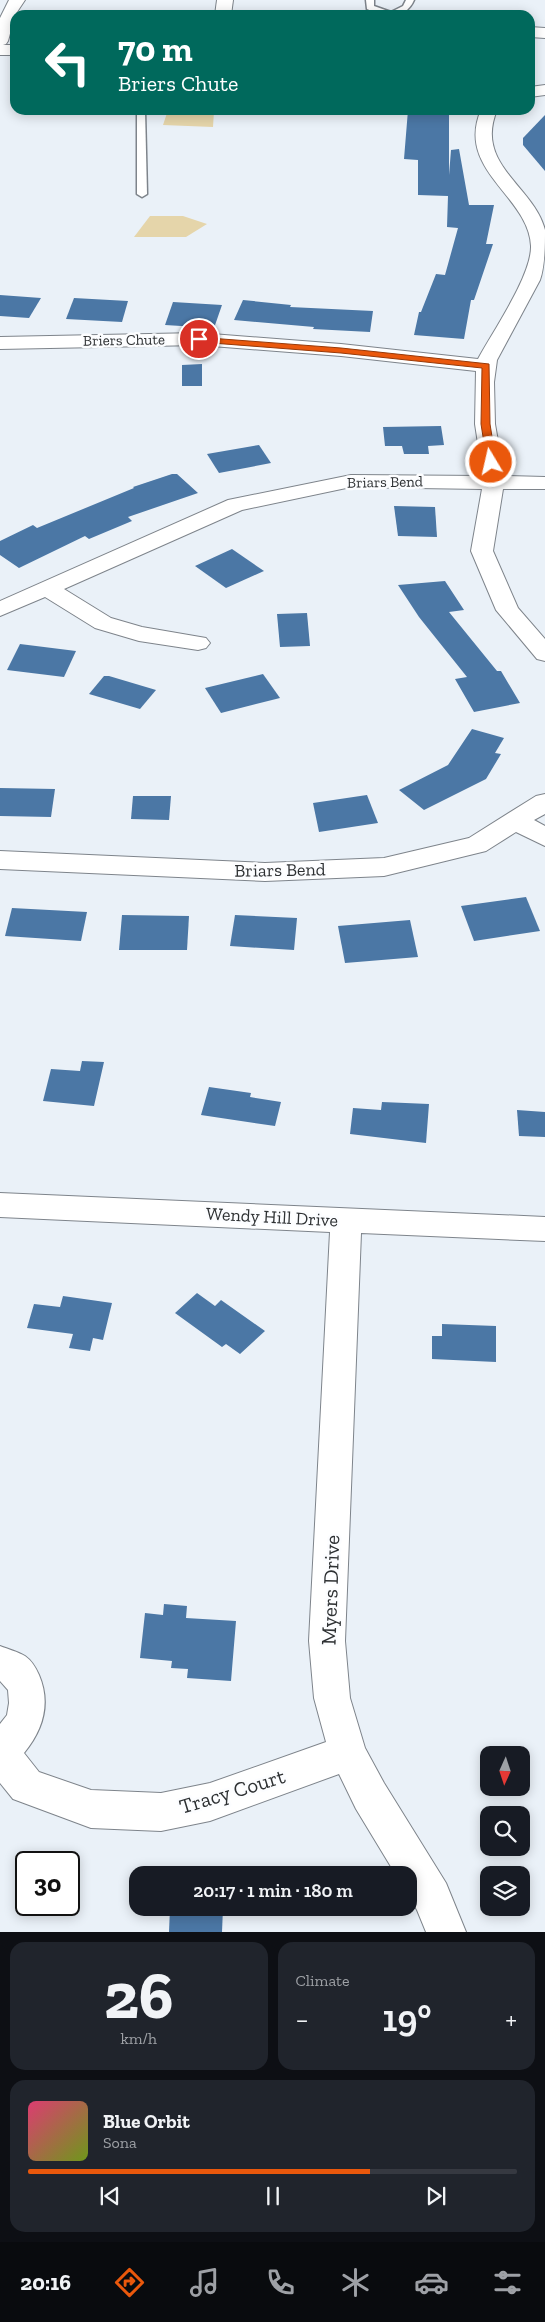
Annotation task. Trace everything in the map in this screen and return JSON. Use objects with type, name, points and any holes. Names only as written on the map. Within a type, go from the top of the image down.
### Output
[{"type":"street","points":[[0,41],[10,13]]},
{"type":"street","points":[[487,115],[483,124],[484,144],[497,173],[531,218],[540,246],[534,274],[487,360],[485,424],[494,481],[482,551],[507,610],[545,654]]},
{"type":"street","name":"Briers Chute","points":[[0,344],[199,339],[341,350],[486,366]]},
{"type":"street","name":"Briars Bend","points":[[0,609],[236,505],[351,481],[545,483]]},
{"type":"street","points":[[47,589],[103,623],[139,634],[198,643]]},
{"type":"street","name":"Briars Bend","points":[[0,860],[265,872],[384,867],[477,845],[545,802]]},
{"type":"street","points":[[515,821],[545,837]]},
{"type":"street","name":"Wendy Hill Drive","points":[[0,1205],[545,1229]]},
{"type":"street","name":"Myers Drive","points":[[346,1220],[327,1641],[332,1698],[348,1753],[370,1796],[432,1897],[446,1932]]},
{"type":"street","points":[[0,1663],[17,1673],[25,1686],[28,1701],[26,1717],[19,1732],[0,1748]]},
{"type":"street","name":"Tracy Court","points":[[0,1753],[26,1786],[91,1809],[161,1812],[210,1802],[348,1753]]},
{"type":"lane","points":[[370,0],[370,7],[378,10]]},
{"type":"lane","points":[[401,10],[407,7],[410,0]]},
{"type":"lane","points":[[141,115],[142,194]]},
{"type":"shaded area","points":[[166,115],[214,115],[213,127],[163,125]]},
{"type":"shaded area","points":[[150,216],[183,216],[207,224],[186,237],[134,237]]},
{"type":"building","points":[[408,115],[449,115],[449,175],[451,150],[459,149],[469,205],[494,205],[486,244],[493,244],[474,300],[471,300],[464,339],[414,335],[419,312],[421,312],[436,274],[445,275],[458,228],[447,227],[448,196],[418,195],[418,160],[404,159]]},
{"type":"building","points":[[545,115],[545,171],[523,145],[523,138]]},
{"type":"building","points":[[0,295],[41,298],[29,318],[0,316]]},
{"type":"building","points":[[74,298],[128,301],[122,322],[66,319]]},
{"type":"building","points":[[243,300],[291,305],[290,307],[373,311],[370,332],[313,329],[314,327],[234,320]]},
{"type":"building","points":[[173,302],[222,305],[214,328],[165,325]]},
{"type":"building","points":[[202,364],[202,386],[182,386],[182,365]]},
{"type":"building","points":[[441,426],[444,445],[428,446],[429,454],[404,454],[402,446],[385,446],[383,427]]},
{"type":"building","points":[[259,445],[271,463],[219,473],[207,454]]},
{"type":"building","points":[[177,474],[198,493],[128,517],[132,521],[89,539],[85,536],[19,568],[0,555],[0,541],[33,525],[37,528],[133,487]]},
{"type":"building","points":[[394,506],[435,507],[437,537],[398,536]]},
{"type":"building","points":[[232,549],[264,571],[226,588],[195,566]]},
{"type":"building","points":[[445,581],[464,610],[449,612],[497,671],[501,671],[520,703],[474,712],[455,679],[467,677],[419,617],[398,585]]},
{"type":"building","points":[[307,613],[310,646],[280,647],[277,614]]},
{"type":"building","points":[[20,644],[76,651],[64,677],[7,670]]},
{"type":"building","points":[[263,674],[280,698],[221,713],[205,688]]},
{"type":"building","points":[[104,676],[156,690],[140,709],[89,694]]},
{"type":"building","points":[[472,729],[504,738],[495,753],[501,754],[486,779],[424,810],[399,790],[448,765]]},
{"type":"building","points":[[0,788],[55,789],[51,817],[0,816]]},
{"type":"building","points":[[367,795],[378,823],[319,832],[313,803]]},
{"type":"building","points":[[133,796],[171,796],[169,820],[131,819]]},
{"type":"building","points":[[526,897],[540,931],[474,941],[461,906]]},
{"type":"building","points":[[12,908],[87,912],[81,941],[5,936]]},
{"type":"building","points":[[122,915],[189,916],[187,950],[119,950]]},
{"type":"building","points":[[235,915],[297,918],[294,950],[230,946]]},
{"type":"building","points":[[410,920],[418,957],[345,963],[338,926]]},
{"type":"building","points":[[82,1061],[104,1062],[94,1106],[43,1101],[51,1069],[80,1071]]},
{"type":"building","points":[[209,1087],[251,1093],[250,1097],[281,1102],[275,1126],[201,1115]]},
{"type":"building","points":[[382,1102],[429,1104],[426,1143],[350,1134],[353,1108],[381,1110]]},
{"type":"building","points":[[517,1110],[545,1112],[545,1137],[519,1136]]},
{"type":"building","points":[[197,1293],[215,1306],[221,1300],[265,1331],[240,1354],[226,1344],[222,1347],[175,1313]]},
{"type":"building","points":[[63,1296],[112,1303],[103,1340],[93,1338],[90,1351],[69,1348],[73,1334],[27,1328],[34,1304],[60,1307]]},
{"type":"building","points":[[442,1324],[496,1326],[496,1362],[432,1359],[432,1336],[442,1336]]},
{"type":"building","points":[[164,1604],[187,1606],[186,1618],[236,1621],[231,1681],[187,1678],[188,1669],[171,1668],[172,1661],[140,1658],[145,1613],[163,1615]]},
{"type":"building","points":[[170,1916],[223,1916],[222,1932],[169,1932]]},
{"type":"route","points":[[199,339],[341,350],[486,366],[484,382],[485,424],[491,462]]}]
